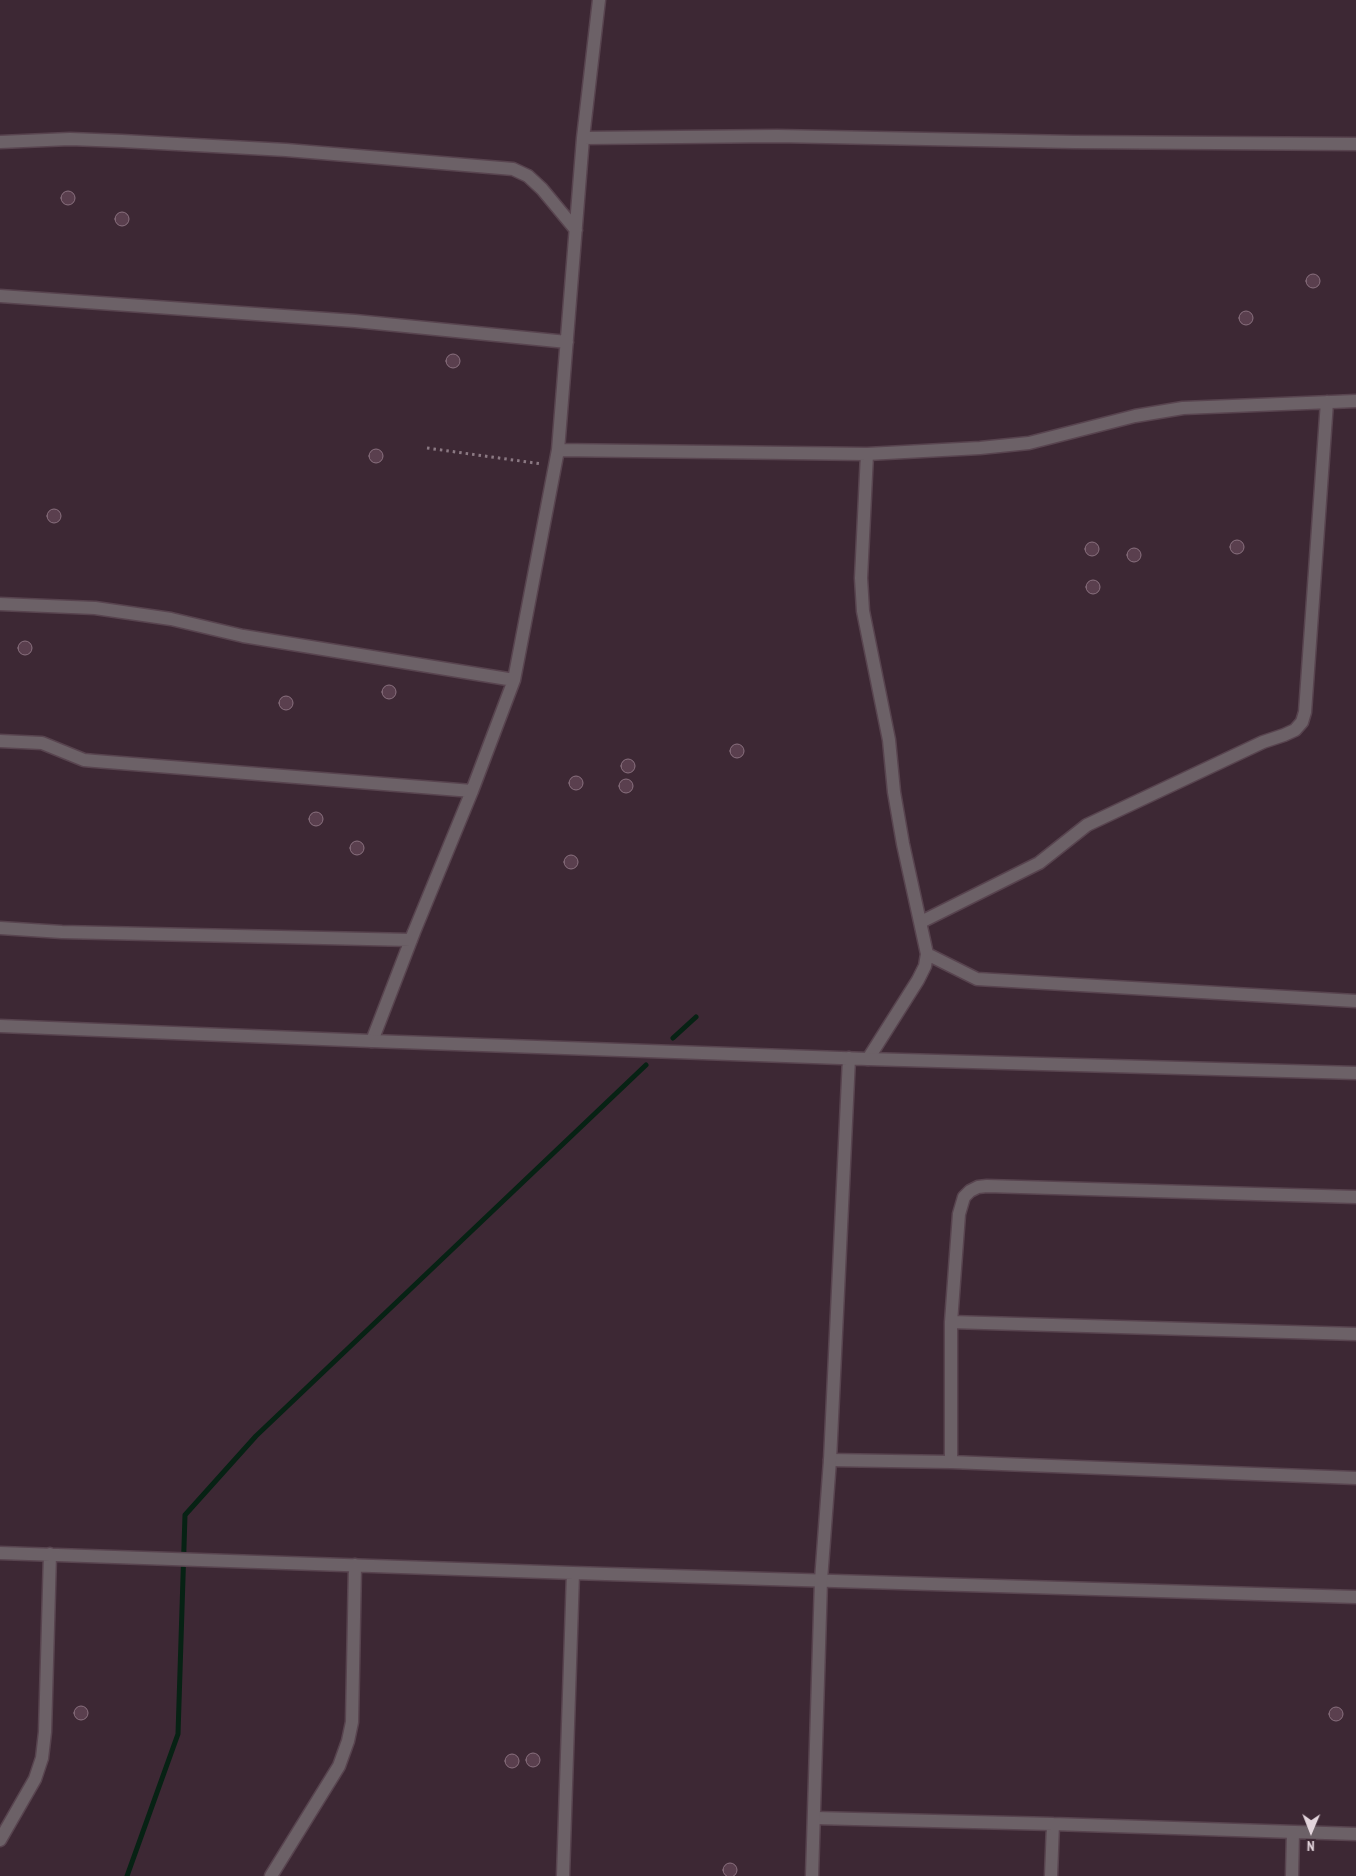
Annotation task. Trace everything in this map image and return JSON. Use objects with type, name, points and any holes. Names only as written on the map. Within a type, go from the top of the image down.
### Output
[{"type":"street","points":[[372,1041],[410,940],[472,792],[514,680],[558,450],[583,138],[599,0]]},
{"type":"street","points":[[583,138],[777,136],[1074,142],[1356,144]]},
{"type":"street","points":[[0,142],[70,139],[122,141],[286,150],[513,169],[528,176],[542,189],[576,230]]},
{"type":"street","points":[[0,296],[355,321],[568,342]]},
{"type":"street","points":[[558,450],[867,454],[980,448],[1029,443],[1135,416],[1183,408],[1356,401]]},
{"type":"street","points":[[921,922],[1039,863],[1087,825],[1263,742],[1295,730],[1302,722],[1306,712],[1327,402]]},
{"type":"street","points":[[867,454],[861,578],[863,611],[889,740],[894,792],[903,844],[927,954],[925,966],[918,980],[868,1059]]},
{"type":"street","points":[[0,604],[95,608],[171,619],[243,636],[514,680]]},
{"type":"street","points":[[0,741],[42,743],[84,760],[472,792]]},
{"type":"street","points":[[0,928],[62,932],[410,940]]},
{"type":"street","points":[[927,954],[977,979],[1356,1002]]},
{"type":"street","points":[[0,1026],[868,1059],[1356,1073]]},
{"type":"street","points":[[812,1876],[821,1580],[830,1460],[848,1058]]},
{"type":"street","points":[[951,1462],[951,1322],[960,1208],[964,1197],[970,1191],[978,1187],[1356,1196]]},
{"type":"street","points":[[951,1322],[1356,1334]]},
{"type":"street","points":[[830,1460],[951,1462],[1356,1478]]},
{"type":"street","points":[[0,1553],[1356,1597]]},
{"type":"street","points":[[0,1840],[35,1779],[42,1758],[45,1732],[50,1554]]},
{"type":"street","points":[[271,1876],[339,1766],[348,1741],[352,1722],[355,1565]]},
{"type":"street","points":[[563,1876],[574,1573]]},
{"type":"street","points":[[815,1818],[1356,1834]]},
{"type":"street","points":[[1051,1876],[1053,1824]]},
{"type":"street","points":[[1292,1876],[1293,1832]]},
{"type":"path","points":[[427,448],[555,466]]},
{"type":"building","points":[[65,191],[71,191],[75,198],[71,205],[65,205],[61,201],[61,195]]},
{"type":"building","points":[[119,212],[125,212],[129,219],[125,226],[119,226],[115,222],[115,216]]},
{"type":"building","points":[[1310,274],[1316,274],[1320,281],[1316,288],[1310,288],[1306,284],[1306,278]]},
{"type":"building","points":[[1243,311],[1249,311],[1253,318],[1249,325],[1243,325],[1239,321],[1239,315]]},
{"type":"building","points":[[450,354],[456,354],[460,361],[456,368],[450,368],[446,364],[446,358]]},
{"type":"building","points":[[373,449],[379,449],[383,456],[379,463],[373,463],[369,459],[369,453]]},
{"type":"building","points":[[51,509],[57,509],[61,516],[57,523],[51,523],[47,519],[47,513]]},
{"type":"building","points":[[1234,540],[1240,540],[1244,547],[1240,554],[1234,554],[1230,550],[1230,544]]},
{"type":"building","points":[[1089,542],[1095,542],[1099,549],[1095,556],[1089,556],[1085,552],[1085,546]]},
{"type":"building","points":[[1131,548],[1137,548],[1141,555],[1137,562],[1131,562],[1127,558],[1127,552]]},
{"type":"building","points":[[1090,580],[1096,580],[1100,587],[1096,594],[1090,594],[1086,590],[1086,584]]},
{"type":"building","points":[[22,641],[28,641],[32,648],[28,655],[22,655],[18,651],[18,645]]},
{"type":"building","points":[[386,685],[392,685],[396,692],[392,699],[386,699],[382,695],[382,689]]},
{"type":"building","points":[[283,696],[289,696],[293,703],[289,710],[283,710],[279,706],[279,700]]},
{"type":"building","points":[[734,744],[740,744],[744,751],[740,758],[734,758],[730,754],[730,748]]},
{"type":"building","points":[[625,759],[631,759],[635,766],[631,773],[625,773],[621,769],[621,763]]},
{"type":"building","points":[[573,776],[579,776],[583,783],[579,790],[573,790],[569,786],[569,780]]},
{"type":"building","points":[[623,779],[629,779],[633,786],[629,793],[623,793],[619,789],[619,783]]},
{"type":"building","points":[[313,812],[319,812],[323,819],[319,826],[313,826],[309,822],[309,816]]},
{"type":"building","points":[[354,841],[360,841],[364,848],[360,855],[354,855],[350,851],[350,845]]},
{"type":"building","points":[[568,855],[574,855],[578,862],[574,869],[568,869],[564,865],[564,859]]},
{"type":"building","points":[[78,1706],[84,1706],[88,1713],[84,1720],[78,1720],[74,1716],[74,1710]]},
{"type":"building","points":[[1333,1707],[1339,1707],[1343,1714],[1339,1721],[1333,1721],[1329,1717],[1329,1711]]},
{"type":"building","points":[[530,1753],[536,1753],[540,1760],[536,1767],[530,1767],[526,1763],[526,1757]]},
{"type":"building","points":[[509,1754],[515,1754],[519,1761],[515,1768],[509,1768],[505,1764],[505,1758]]},
{"type":"building","points":[[727,1863],[733,1863],[737,1870],[733,1877],[727,1877],[723,1873],[723,1867]]},
{"type":"waterway","points":[[673,1038],[696,1017]]},
{"type":"waterway","points":[[127,1876],[178,1734],[185,1515],[256,1436],[646,1065]]}]
